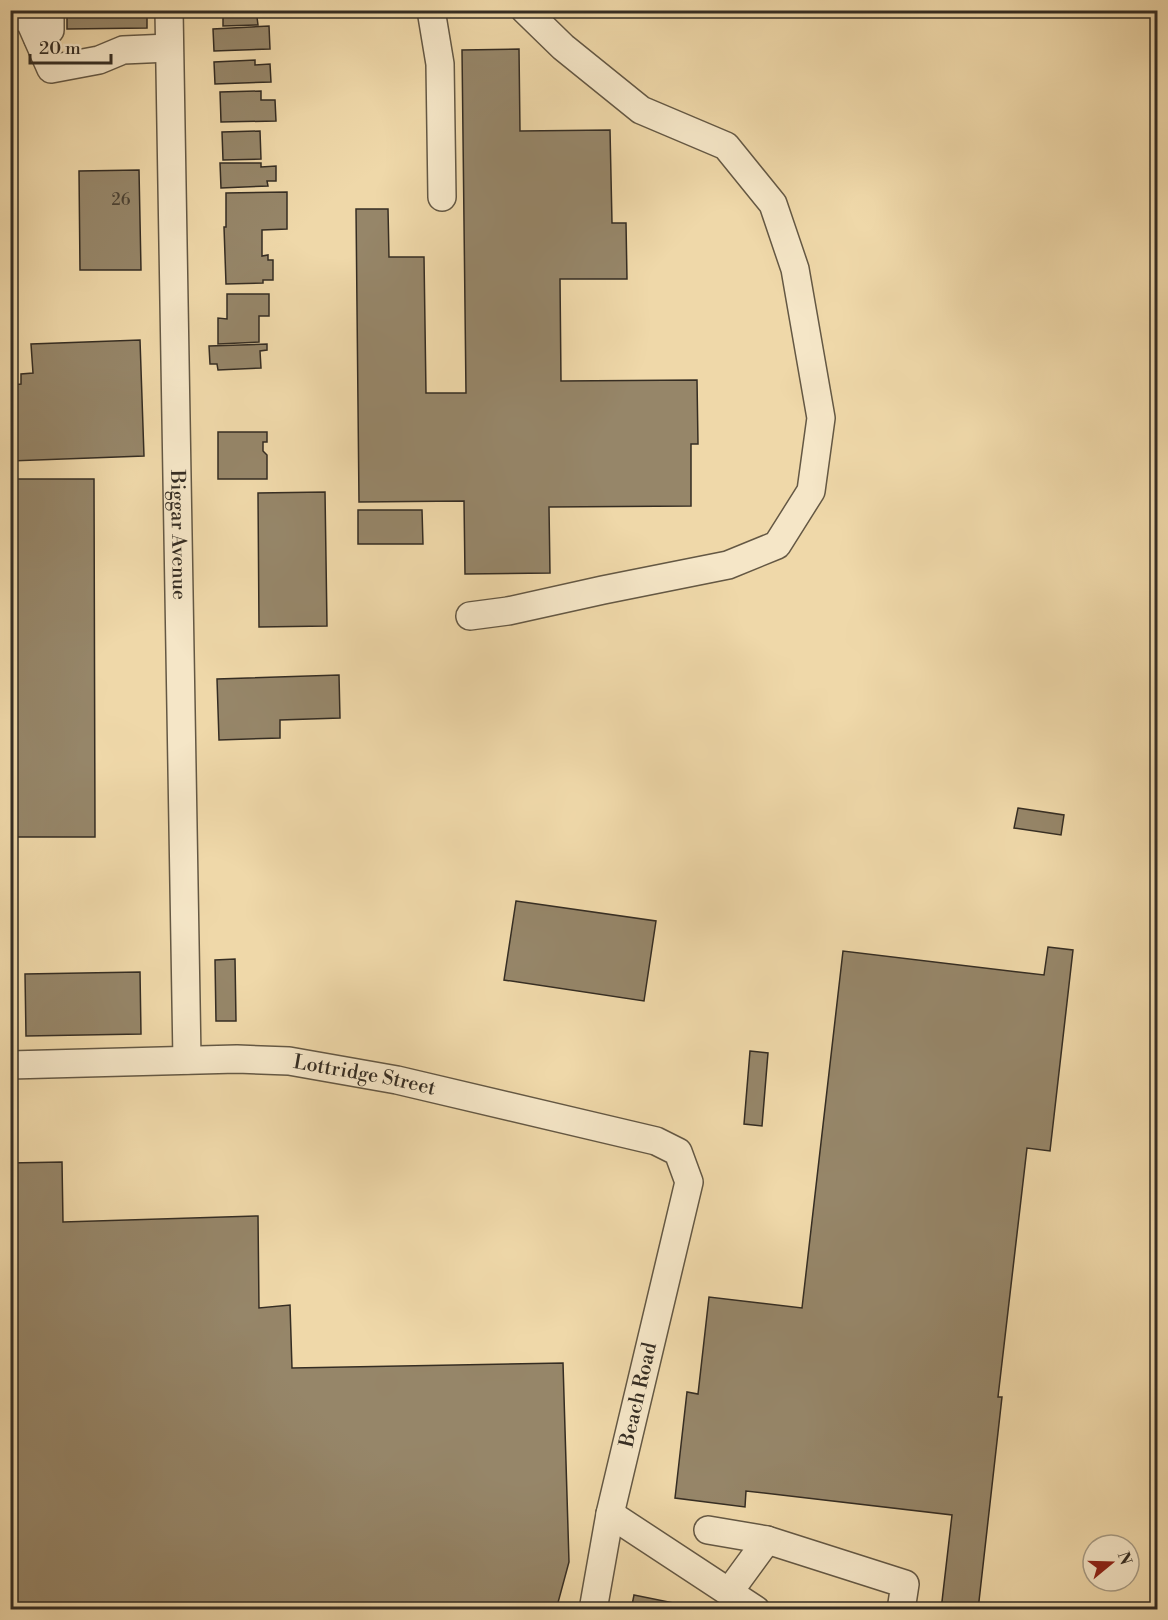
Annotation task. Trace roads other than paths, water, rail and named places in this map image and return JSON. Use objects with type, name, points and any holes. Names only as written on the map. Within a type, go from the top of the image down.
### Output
[{"type":"street","points":[[38,39],[50,30],[50,10]]},
{"type":"street","name":"Biggar Avenue","points":[[169,10],[187,1060]]},
{"type":"street","points":[[431,10],[440,64],[442,197]]},
{"type":"street","points":[[470,615],[508,611],[728,565],[777,545],[812,490],[821,418],[795,269],[772,204],[726,146],[641,110],[563,47],[525,10]]},
{"type":"street","points":[[10,17],[28,17],[51,69],[99,60],[123,50],[169,48]]},
{"type":"street","name":"Lottridge Street","points":[[10,1065],[237,1059],[299,1063],[397,1080],[656,1141],[678,1152],[689,1182]]},
{"type":"street","name":"Beach Road","points":[[592,1610],[610,1514],[689,1182]]},
{"type":"street","points":[[610,1514],[756,1610]]},
{"type":"street","points":[[708,1530],[767,1540],[905,1584],[901,1610]]},
{"type":"street","points":[[729,1592],[767,1540]]}]
